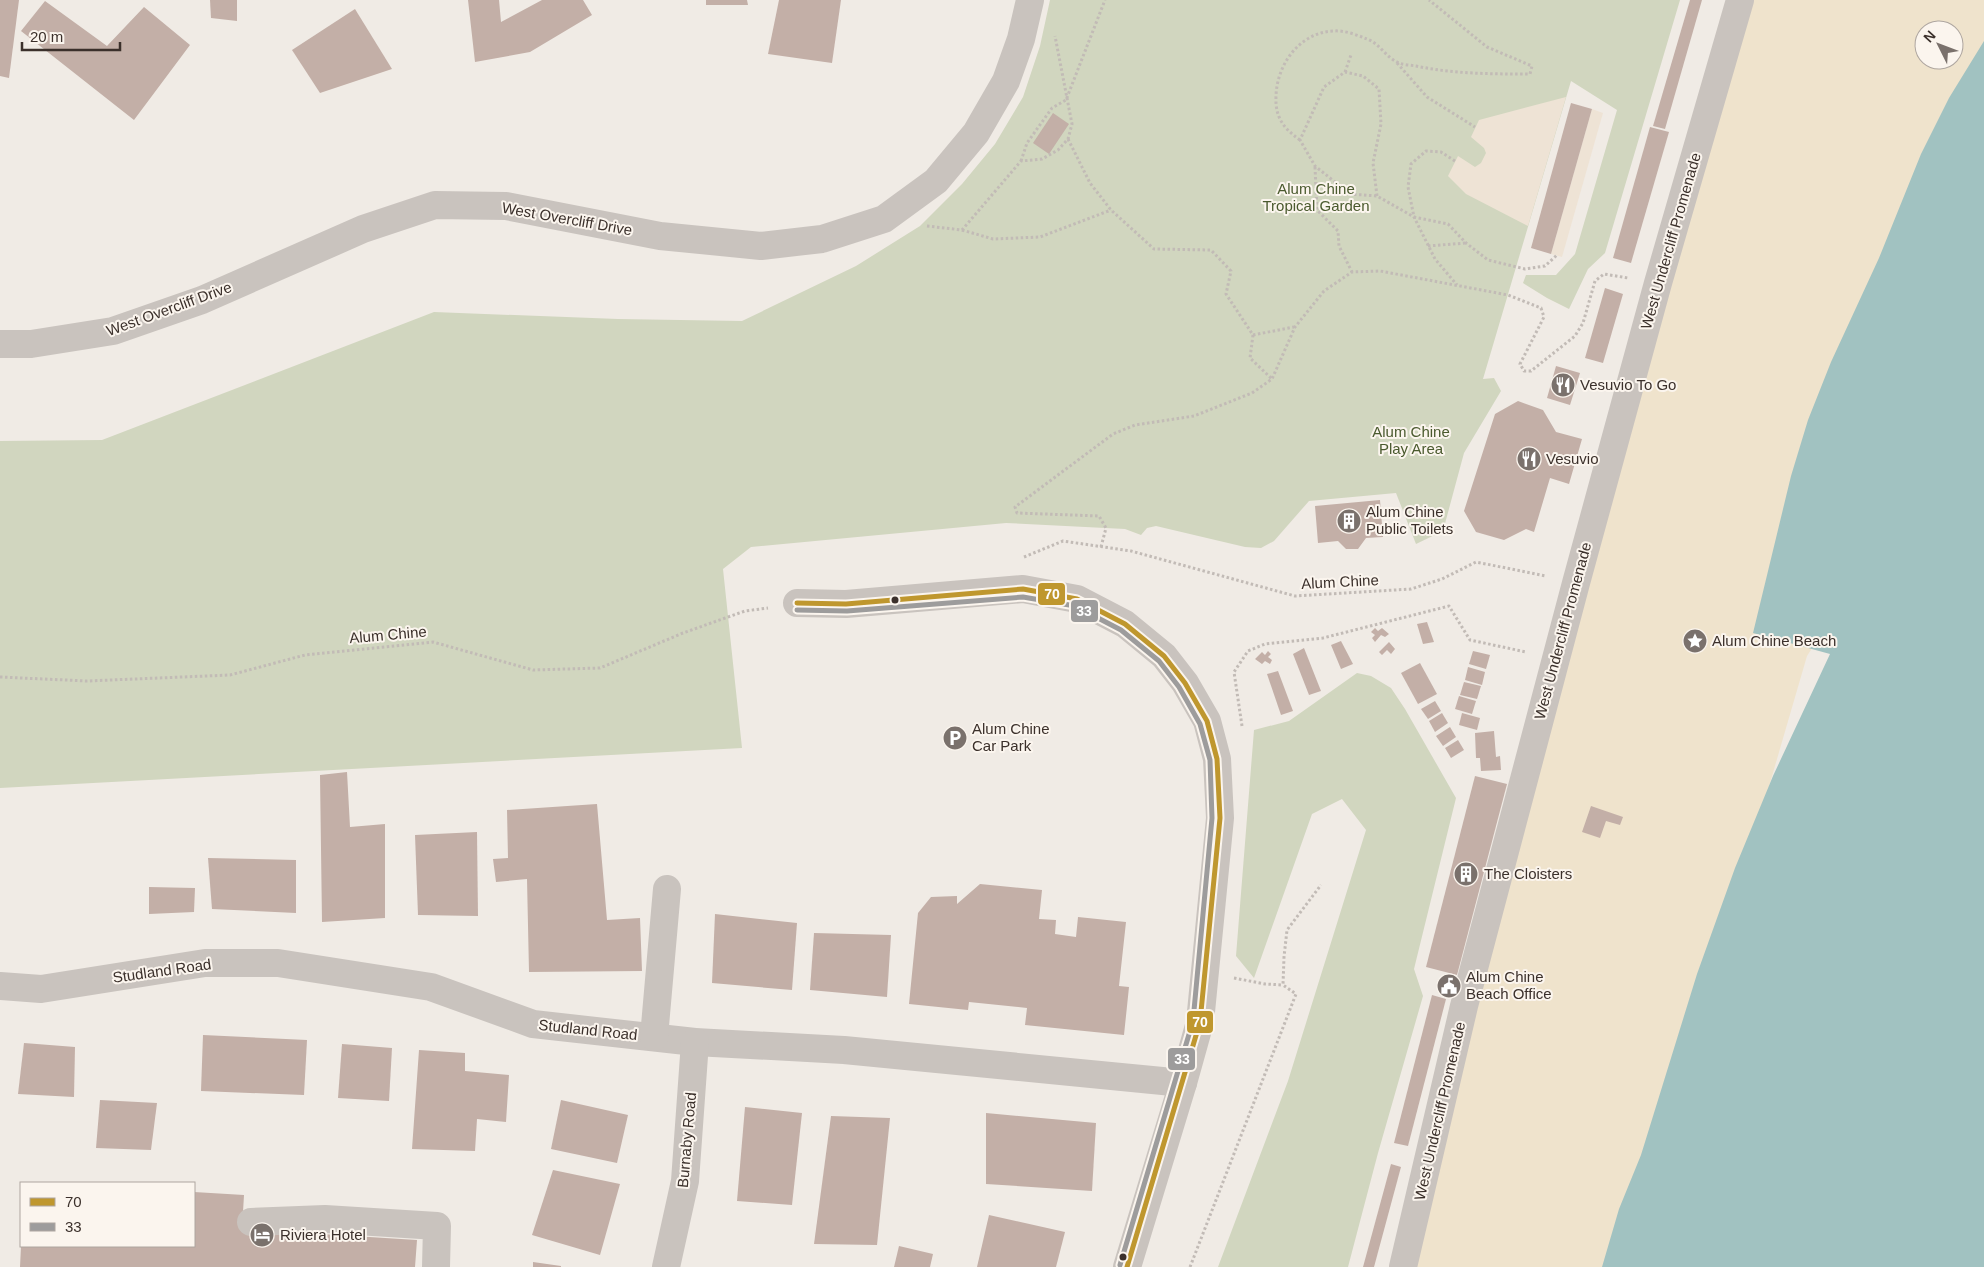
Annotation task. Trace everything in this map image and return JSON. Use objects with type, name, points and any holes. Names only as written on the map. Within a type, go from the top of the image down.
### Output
[{"type":"street","name":"West Overcliff Drive","points":[[0,344],[31,344],[113,331],[202,300],[362,229],[435,205],[506,206],[660,236],[762,246],[822,239],[884,219],[936,182],[976,133],[1006,81],[1021,39],[1030,0]]},
{"type":"street","name":"West Undercliff Promenade","points":[[1403,1267],[1464,1006],[1576,582],[1658,283],[1740,0]]},
{"type":"street","points":[[797,603],[846,604],[1023,589],[1077,599],[1125,624],[1164,656],[1185,683],[1207,720],[1217,759],[1220,818],[1200,1022],[1184,1083],[1127,1267]]},
{"type":"street","points":[[654,1037],[667,889]]},
{"type":"street","name":"Studland Road","points":[[0,986],[41,989],[205,963],[278,963],[432,987],[533,1024],[694,1042],[844,1050],[1184,1083]]},
{"type":"street","name":"Burnaby Road","points":[[666,1267],[685,1181],[694,1042]]},
{"type":"street","points":[[251,1222],[325,1219],[437,1226],[436,1267]]},
{"type":"path","points":[[962,230],[1021,161],[1027,143],[1052,108],[1066,100],[1105,0]]},
{"type":"path","points":[[1397,62],[1438,71],[1530,74],[1532,66],[1487,47],[1429,0]]},
{"type":"path","points":[[1475,127],[1427,97],[1397,62],[1370,39],[1352,33],[1334,31],[1317,34],[1300,43],[1278,77],[1276,96],[1278,119],[1287,130],[1300,140],[1315,166],[1350,194],[1377,196],[1414,217],[1448,224],[1466,243],[1488,260],[1525,268],[1545,266],[1556,255]]},
{"type":"path","points":[[1021,161],[1042,159],[1058,150],[1068,139],[1072,124],[1054,34]]},
{"type":"path","points":[[1300,140],[1324,87],[1345,72],[1350,55]]},
{"type":"path","points":[[1345,72],[1363,76],[1378,89],[1381,124],[1373,163],[1377,196]]},
{"type":"path","points":[[1068,139],[1090,183],[1111,210],[1154,249],[1211,250],[1231,271],[1226,294],[1253,335],[1250,358],[1272,379]]},
{"type":"path","points":[[1456,161],[1441,152],[1426,151],[1411,164],[1408,186],[1414,217],[1428,246],[1435,259],[1458,285]]},
{"type":"path","points":[[1315,166],[1317,210],[1338,231],[1339,246],[1352,272]]},
{"type":"path","points":[[884,219],[920,226],[962,230],[993,239],[1040,237],[1111,210]]},
{"type":"path","points":[[1428,246],[1466,243]]},
{"type":"path","points":[[1101,547],[1106,528],[1099,516],[1017,513],[1014,507],[1113,434],[1135,425],[1194,416],[1252,393],[1272,379],[1294,327],[1324,291],[1352,272],[1380,271],[1458,285],[1508,295],[1541,308],[1544,317],[1520,364],[1524,371],[1531,371],[1575,336],[1583,323],[1595,281],[1604,274],[1658,283]]},
{"type":"path","points":[[1253,335],[1294,327]]},
{"type":"path","name":"Alum Chine","points":[[1009,590],[1023,558],[1063,541],[1131,552],[1295,596],[1411,589],[1442,579],[1476,562],[1576,582]]},
{"type":"path","name":"Alum Chine","points":[[0,677],[87,681],[230,675],[304,654],[433,642],[533,670],[600,668],[683,633],[745,611],[797,603]]},
{"type":"path","points":[[1243,729],[1234,672],[1248,651],[1266,644],[1323,638],[1449,606],[1470,640],[1556,659]]},
{"type":"path","points":[[1283,985],[1287,930],[1321,885]]},
{"type":"path","points":[[1190,1267],[1296,994],[1283,985],[1265,984]]},
{"type":"green space","points":[[1050,0],[1680,0],[1605,253],[1588,269],[1569,309],[1523,283],[1526,275],[1556,275],[1575,254],[1617,110],[1571,81],[1483,379],[1494,378],[1501,391],[1464,453],[1443,531],[1416,544],[1396,493],[1309,501],[1274,541],[1261,548],[1245,547],[1156,526],[1147,528],[1141,535],[1125,529],[1006,523],[751,547],[723,569],[742,748],[0,788],[0,441],[102,440],[434,312],[618,319],[742,321],[856,266],[920,226],[962,184],[995,144],[1023,97],[1040,46]]},
{"type":"green space","points":[[1357,673],[1371,676],[1391,688],[1456,798],[1414,969],[1423,996],[1348,1267],[1218,1267],[1288,1081],[1366,830],[1342,799],[1312,814],[1254,978],[1236,956],[1254,730],[1289,721]]},
{"type":"sand","name":"Alum Chine Beach","points":[[1752,0],[1984,0],[1984,47],[1826,627],[1807,656],[1687,1068],[1641,1267],[1404,1267],[1670,286]]},
{"type":"shaded area","points":[[1566,97],[1528,226],[1466,194],[1448,176],[1458,156],[1475,167],[1481,163],[1486,153],[1484,148],[1471,137],[1479,120]]},
{"type":"shaded area","points":[[1592,109],[1603,113],[1562,257],[1551,254]]},
{"type":"water","points":[[1984,41],[1984,1267],[1602,1267],[1619,1209],[1641,1155],[1697,974],[1735,868],[1773,776],[1830,654],[1753,633],[1791,476],[1808,420],[1831,362],[1879,258],[1921,154],[1949,98]]},
{"type":"building","points":[[0,0],[19,0],[9,78],[0,76]]},
{"type":"building","points":[[210,0],[237,0],[237,21],[211,18]]},
{"type":"building","points":[[468,0],[499,0],[501,22],[542,0],[583,0],[592,15],[530,52],[475,62]]},
{"type":"building","points":[[706,0],[747,0],[748,5],[706,5]]},
{"type":"building","points":[[779,0],[841,0],[832,63],[768,54]]},
{"type":"building","points":[[1690,0],[1702,0],[1665,129],[1653,126]]},
{"type":"building","points":[[45,1],[107,46],[144,7],[190,45],[134,120],[21,31]]},
{"type":"building","points":[[355,9],[392,69],[320,93],[292,50]]},
{"type":"building","points":[[1571,103],[1592,109],[1551,254],[1531,248]]},
{"type":"building","points":[[1053,113],[1069,124],[1049,154],[1033,143]]},
{"type":"building","points":[[1650,127],[1669,132],[1631,263],[1613,258]]},
{"type":"building","points":[[1605,288],[1623,294],[1603,363],[1585,358]]},
{"type":"building","name":"Vesuvio To Go","points":[[1556,366],[1580,373],[1570,405],[1547,398]]},
{"type":"building","name":"Vesuvio","points":[[1518,401],[1543,410],[1556,432],[1582,439],[1569,484],[1550,478],[1534,532],[1526,529],[1504,540],[1476,532],[1464,511],[1495,414]]},
{"type":"building","name":"Alum Chine Public Toilets","points":[[1380,500],[1383,537],[1366,538],[1358,549],[1346,549],[1338,541],[1318,543],[1315,506]]},
{"type":"building","points":[[1427,622],[1434,642],[1423,644],[1417,624]]},
{"type":"building","points":[[1375,628],[1378,631],[1382,628],[1389,634],[1385,637],[1381,635],[1375,642],[1372,638],[1375,635],[1371,632]]},
{"type":"building","points":[[1341,641],[1353,664],[1341,669],[1331,645]]},
{"type":"building","points":[[1389,642],[1395,649],[1391,654],[1387,650],[1382,655],[1379,652]]},
{"type":"building","points":[[1304,648],[1321,691],[1309,695],[1293,654]]},
{"type":"building","points":[[1268,651],[1271,654],[1268,657],[1272,660],[1270,664],[1265,661],[1262,664],[1255,659],[1262,652],[1265,655]]},
{"type":"building","points":[[1473,651],[1490,655],[1486,669],[1469,664]]},
{"type":"building","points":[[1420,663],[1437,694],[1418,704],[1401,673]]},
{"type":"building","points":[[1468,667],[1485,672],[1482,685],[1465,680]]},
{"type":"building","points":[[1278,671],[1293,711],[1281,715],[1267,674]]},
{"type":"building","points":[[1464,682],[1481,686],[1477,699],[1460,695]]},
{"type":"building","points":[[1459,696],[1476,701],[1472,714],[1455,709]]},
{"type":"building","points":[[1435,701],[1441,711],[1428,719],[1421,709]]},
{"type":"building","points":[[1442,713],[1448,723],[1435,732],[1429,721]]},
{"type":"building","points":[[1462,713],[1480,718],[1477,730],[1459,725]]},
{"type":"building","points":[[1450,727],[1456,737],[1443,746],[1436,736]]},
{"type":"building","points":[[1494,731],[1496,757],[1500,756],[1501,770],[1481,771],[1480,758],[1476,758],[1475,733]]},
{"type":"building","points":[[1458,740],[1464,750],[1451,758],[1445,748]]},
{"type":"building","points":[[347,772],[350,827],[385,824],[385,918],[322,922],[320,775]]},
{"type":"building","name":"The Cloisters","points":[[1475,776],[1507,784],[1457,975],[1426,967]]},
{"type":"building","points":[[597,804],[607,920],[640,918],[642,971],[529,972],[527,879],[496,882],[493,859],[508,858],[507,810]]},
{"type":"building","points":[[1591,806],[1623,817],[1620,825],[1606,821],[1600,838],[1582,832]]},
{"type":"building","points":[[477,832],[478,916],[418,915],[415,835]]},
{"type":"building","points":[[208,858],[296,860],[296,913],[212,909]]},
{"type":"building","points":[[980,884],[1042,890],[1039,919],[1056,920],[1055,934],[1076,937],[1078,917],[1126,922],[1119,986],[1129,987],[1124,1035],[1025,1025],[1027,1008],[969,1002],[968,1010],[909,1004],[918,913],[931,897],[957,896],[957,904]]},
{"type":"building","points":[[149,887],[195,888],[194,912],[149,914]]},
{"type":"building","points":[[715,914],[797,923],[792,990],[712,983]]},
{"type":"building","points":[[814,933],[891,935],[887,997],[810,990]]},
{"type":"building","name":"Alum Chine Beach Office","points":[[1445,978],[1457,981],[1453,995],[1441,992]]},
{"type":"building","points":[[1432,995],[1446,999],[1408,1146],[1394,1143]]},
{"type":"building","points":[[203,1035],[307,1040],[304,1095],[201,1091]]},
{"type":"building","points":[[24,1043],[75,1047],[74,1097],[18,1094]]},
{"type":"building","points":[[342,1044],[392,1048],[389,1101],[338,1098]]},
{"type":"building","points":[[419,1050],[465,1053],[465,1071],[509,1075],[506,1122],[477,1119],[475,1151],[412,1149]]},
{"type":"building","points":[[100,1100],[157,1103],[151,1150],[96,1148]]},
{"type":"building","points":[[561,1100],[628,1115],[617,1163],[551,1149]]},
{"type":"building","points":[[745,1107],[802,1113],[792,1205],[737,1201]]},
{"type":"building","points":[[986,1113],[1096,1123],[1092,1191],[986,1184]]},
{"type":"building","points":[[831,1116],[890,1118],[877,1245],[814,1244]]},
{"type":"building","points":[[1391,1164],[1401,1167],[1374,1267],[1363,1267]]},
{"type":"building","points":[[553,1170],[620,1184],[600,1255],[532,1235]]},
{"type":"building","name":"Riviera Hotel","points":[[195,1192],[244,1195],[242,1229],[417,1240],[415,1267],[20,1267],[21,1247],[195,1247]]},
{"type":"building","points":[[989,1215],[1065,1232],[1056,1267],[977,1267]]},
{"type":"building","points":[[899,1246],[933,1254],[930,1267],[894,1267]]},
{"type":"building","points":[[533,1262],[561,1266],[561,1267],[533,1267]]},
{"type":"transit line","name":"70","points":[[797,603],[846,604],[1023,589],[1077,599],[1125,624],[1164,656],[1185,683],[1207,721],[1217,759],[1220,818],[1200,1022],[1127,1267]]},
{"type":"transit line","name":"33","points":[[797,610],[847,611],[1023,597],[1075,606],[1121,630],[1159,661],[1179,687],[1200,724],[1210,760],[1212,818],[1193,1021],[1120,1265]]},
{"type":"place","name":"Vesuvio To Go","points":[[1563,385]]},
{"type":"place","name":"Vesuvio","points":[[1529,459]]},
{"type":"place","name":"Alum Chine Public Toilets","points":[[1349,521]]},
{"type":"place","name":"Alum Chine Beach","points":[[1695,641]]},
{"type":"place","name":"Alum Chine Car Park","points":[[955,738]]},
{"type":"place","name":"The Cloisters","points":[[1466,874]]},
{"type":"place","name":"Alum Chine Beach Office","points":[[1449,986]]},
{"type":"place","name":"Riviera Hotel","points":[[262,1235]]},
{"type":"park label","name":"Alum Chine Tropical Garden","points":[[1316,198]]},
{"type":"park label","name":"Alum Chine Play Area","points":[[1411,440]]}]
